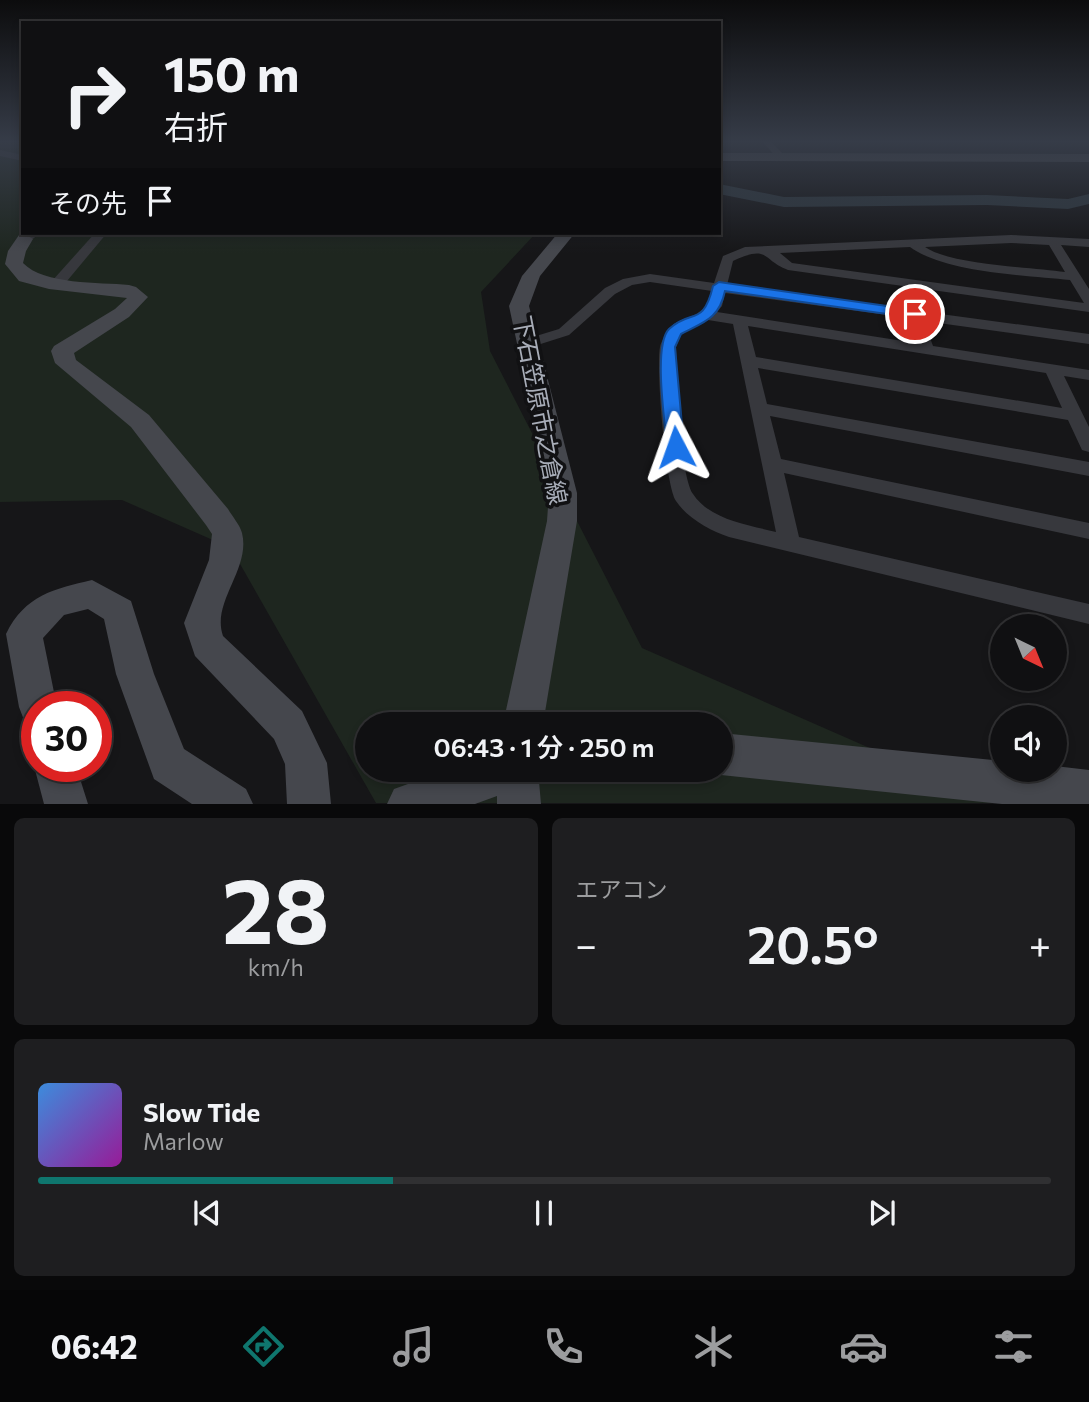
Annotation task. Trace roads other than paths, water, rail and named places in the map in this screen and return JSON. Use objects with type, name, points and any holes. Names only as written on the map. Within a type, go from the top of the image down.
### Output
[{"type":"street","points":[[57,284],[99,235]]},
{"type":"street","name":"下石笠原市之倉線","points":[[525,712],[562,521],[563,493],[519,306],[531,274],[565,235]]},
{"type":"street","points":[[29,236],[17,251],[14,264],[26,277],[57,284],[129,291],[138,297],[131,307],[75,339],[62,351],[66,363],[140,421],[218,517],[228,534],[225,560],[201,623],[208,645],[288,725],[306,763],[309,803]]},
{"type":"street","points":[[1089,243],[1052,240],[912,243],[745,251],[727,258],[715,306],[706,315],[675,331],[668,347],[677,472],[682,495],[698,511],[729,529],[1089,614]]},
{"type":"street","points":[[1052,240],[1089,300]]},
{"type":"street","points":[[912,243],[930,256],[957,262],[1075,277]]},
{"type":"street","points":[[769,250],[788,266],[1089,308]]},
{"type":"street","points":[[785,295],[788,266]]},
{"type":"street","points":[[528,343],[564,332],[610,291],[628,282],[650,278],[1089,339]]},
{"type":"street","points":[[915,314],[926,349]]},
{"type":"street","points":[[706,315],[1089,375]]},
{"type":"street","points":[[740,322],[790,544]]},
{"type":"street","points":[[748,361],[1075,416]]},
{"type":"street","points":[[1052,369],[1089,446]]},
{"type":"street","points":[[758,408],[1089,468]]},
{"type":"street","points":[[771,464],[1089,531]]},
{"type":"street","points":[[35,691],[24,634],[53,604],[92,594],[119,611],[135,674],[169,764],[231,803]]},
{"type":"street","points":[[733,755],[1089,790]]},
{"type":"street","points":[[60,782],[66,803]]},
{"type":"street","points":[[409,803],[476,782]]},
{"type":"street","points":[[516,782],[519,803]]},
{"type":"waterway","points":[[721,189],[784,202],[987,200],[1068,204],[1089,199]]}]
